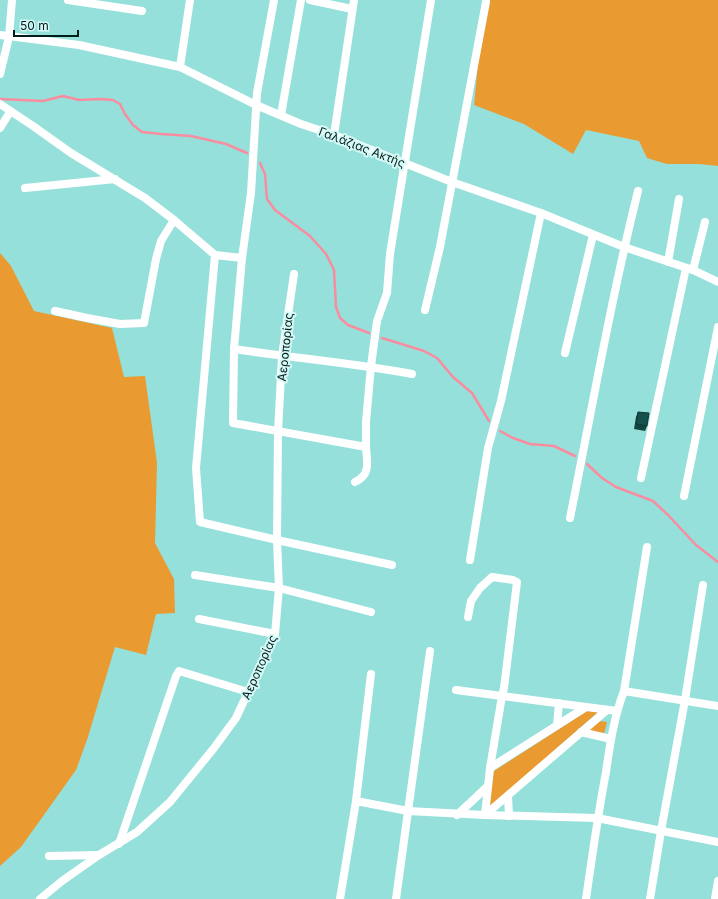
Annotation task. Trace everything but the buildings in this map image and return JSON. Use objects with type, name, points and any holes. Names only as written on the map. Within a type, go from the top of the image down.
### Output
[{"type":"street","points":[[0,74],[9,37],[12,0]]},
{"type":"street","points":[[68,0],[90,1],[142,11]]},
{"type":"street","points":[[180,68],[190,0]]},
{"type":"street","points":[[274,0],[257,93],[251,193],[242,258],[234,349],[234,423],[366,447]]},
{"type":"street","points":[[281,115],[301,0]]},
{"type":"street","points":[[310,0],[352,9]]},
{"type":"street","points":[[334,135],[354,0]]},
{"type":"street","points":[[355,482],[363,479],[368,469],[366,422],[377,321],[387,293],[390,254],[430,0]]},
{"type":"street","points":[[425,310],[440,247],[486,2]]},
{"type":"street","name":"Γαλάζιας Ακτής","points":[[0,35],[79,45],[180,68],[256,105],[281,115],[452,182],[541,213],[624,247],[689,269],[718,282]]},
{"type":"street","points":[[0,104],[71,153],[145,198],[174,220],[215,255],[242,258]]},
{"type":"street","points":[[0,128],[10,112]]},
{"type":"street","points":[[25,188],[115,179]]},
{"type":"street","points":[[570,518],[624,247],[638,191]]},
{"type":"street","points":[[668,262],[679,199]]},
{"type":"street","points":[[470,560],[488,448],[501,401],[541,213]]},
{"type":"street","points":[[55,311],[120,324],[144,323],[156,259],[161,241],[174,220]]},
{"type":"street","points":[[641,478],[689,269],[705,222]]},
{"type":"street","points":[[565,353],[593,235]]},
{"type":"street","points":[[215,255],[196,468],[200,522],[392,565]]},
{"type":"street","name":"Αεροπορίας","points":[[40,899],[62,881],[99,855],[137,832],[170,802],[214,748],[236,718],[275,634],[279,588],[277,540],[278,432],[282,356],[294,274]]},
{"type":"street","points":[[684,496],[718,327]]},
{"type":"street","points":[[234,349],[372,366],[412,374]]},
{"type":"street","points":[[586,899],[597,818],[611,739],[617,711],[624,691],[647,547]]},
{"type":"street","points":[[195,576],[279,588],[371,612]]},
{"type":"street","points":[[468,617],[471,601],[480,588],[492,577],[517,582],[504,688],[490,768],[485,815]]},
{"type":"street","points":[[650,899],[661,830],[686,700],[703,585]]},
{"type":"street","points":[[199,619],[275,634]]},
{"type":"street","points":[[396,899],[430,651]]},
{"type":"street","points":[[119,844],[179,671],[248,692]]},
{"type":"street","points":[[340,899],[356,801],[371,674]]},
{"type":"street","points":[[456,690],[617,711]]},
{"type":"street","points":[[624,691],[718,706]]},
{"type":"street","points":[[557,725],[559,703]]},
{"type":"street","points":[[490,768],[586,707]]},
{"type":"street","points":[[485,815],[607,710]]},
{"type":"street","points":[[581,732],[611,739]]},
{"type":"street","points":[[457,815],[488,786]]},
{"type":"street","points":[[508,796],[509,816]]},
{"type":"street","points":[[356,801],[408,812],[457,815],[597,818],[718,842]]},
{"type":"street","points":[[49,856],[99,855]]},
{"type":"street","points":[[715,899],[718,881]]},
{"type":"shaded area","points":[[484,0],[718,0],[718,166],[699,164],[667,164],[647,158],[639,141],[586,130],[573,154],[524,124],[474,105]]},
{"type":"shaded area","points":[[0,253],[11,266],[34,311],[112,328],[124,377],[145,376],[157,463],[155,543],[174,579],[175,613],[156,614],[146,655],[115,647],[87,740],[76,770],[21,847],[0,866]]},
{"type":"shaded area","points":[[587,711],[598,712],[489,808],[494,771]]},
{"type":"shaded area","points":[[599,721],[607,722],[604,734],[588,730]]},
{"type":"waterway","points":[[0,99],[43,101],[63,96],[79,100],[113,100],[120,104],[133,125],[142,132],[191,136],[226,144],[247,153]]},
{"type":"waterway","points":[[260,163],[265,174],[267,199],[275,210],[310,236],[326,254],[334,270],[336,307],[340,318],[348,325],[369,333]]},
{"type":"waterway","points":[[382,338],[424,351],[437,358],[453,377],[472,393],[489,421]]},
{"type":"waterway","points":[[500,431],[513,438],[530,444],[554,446],[575,456]]},
{"type":"waterway","points":[[587,464],[602,478],[616,487],[653,501],[696,545],[718,562]]}]
